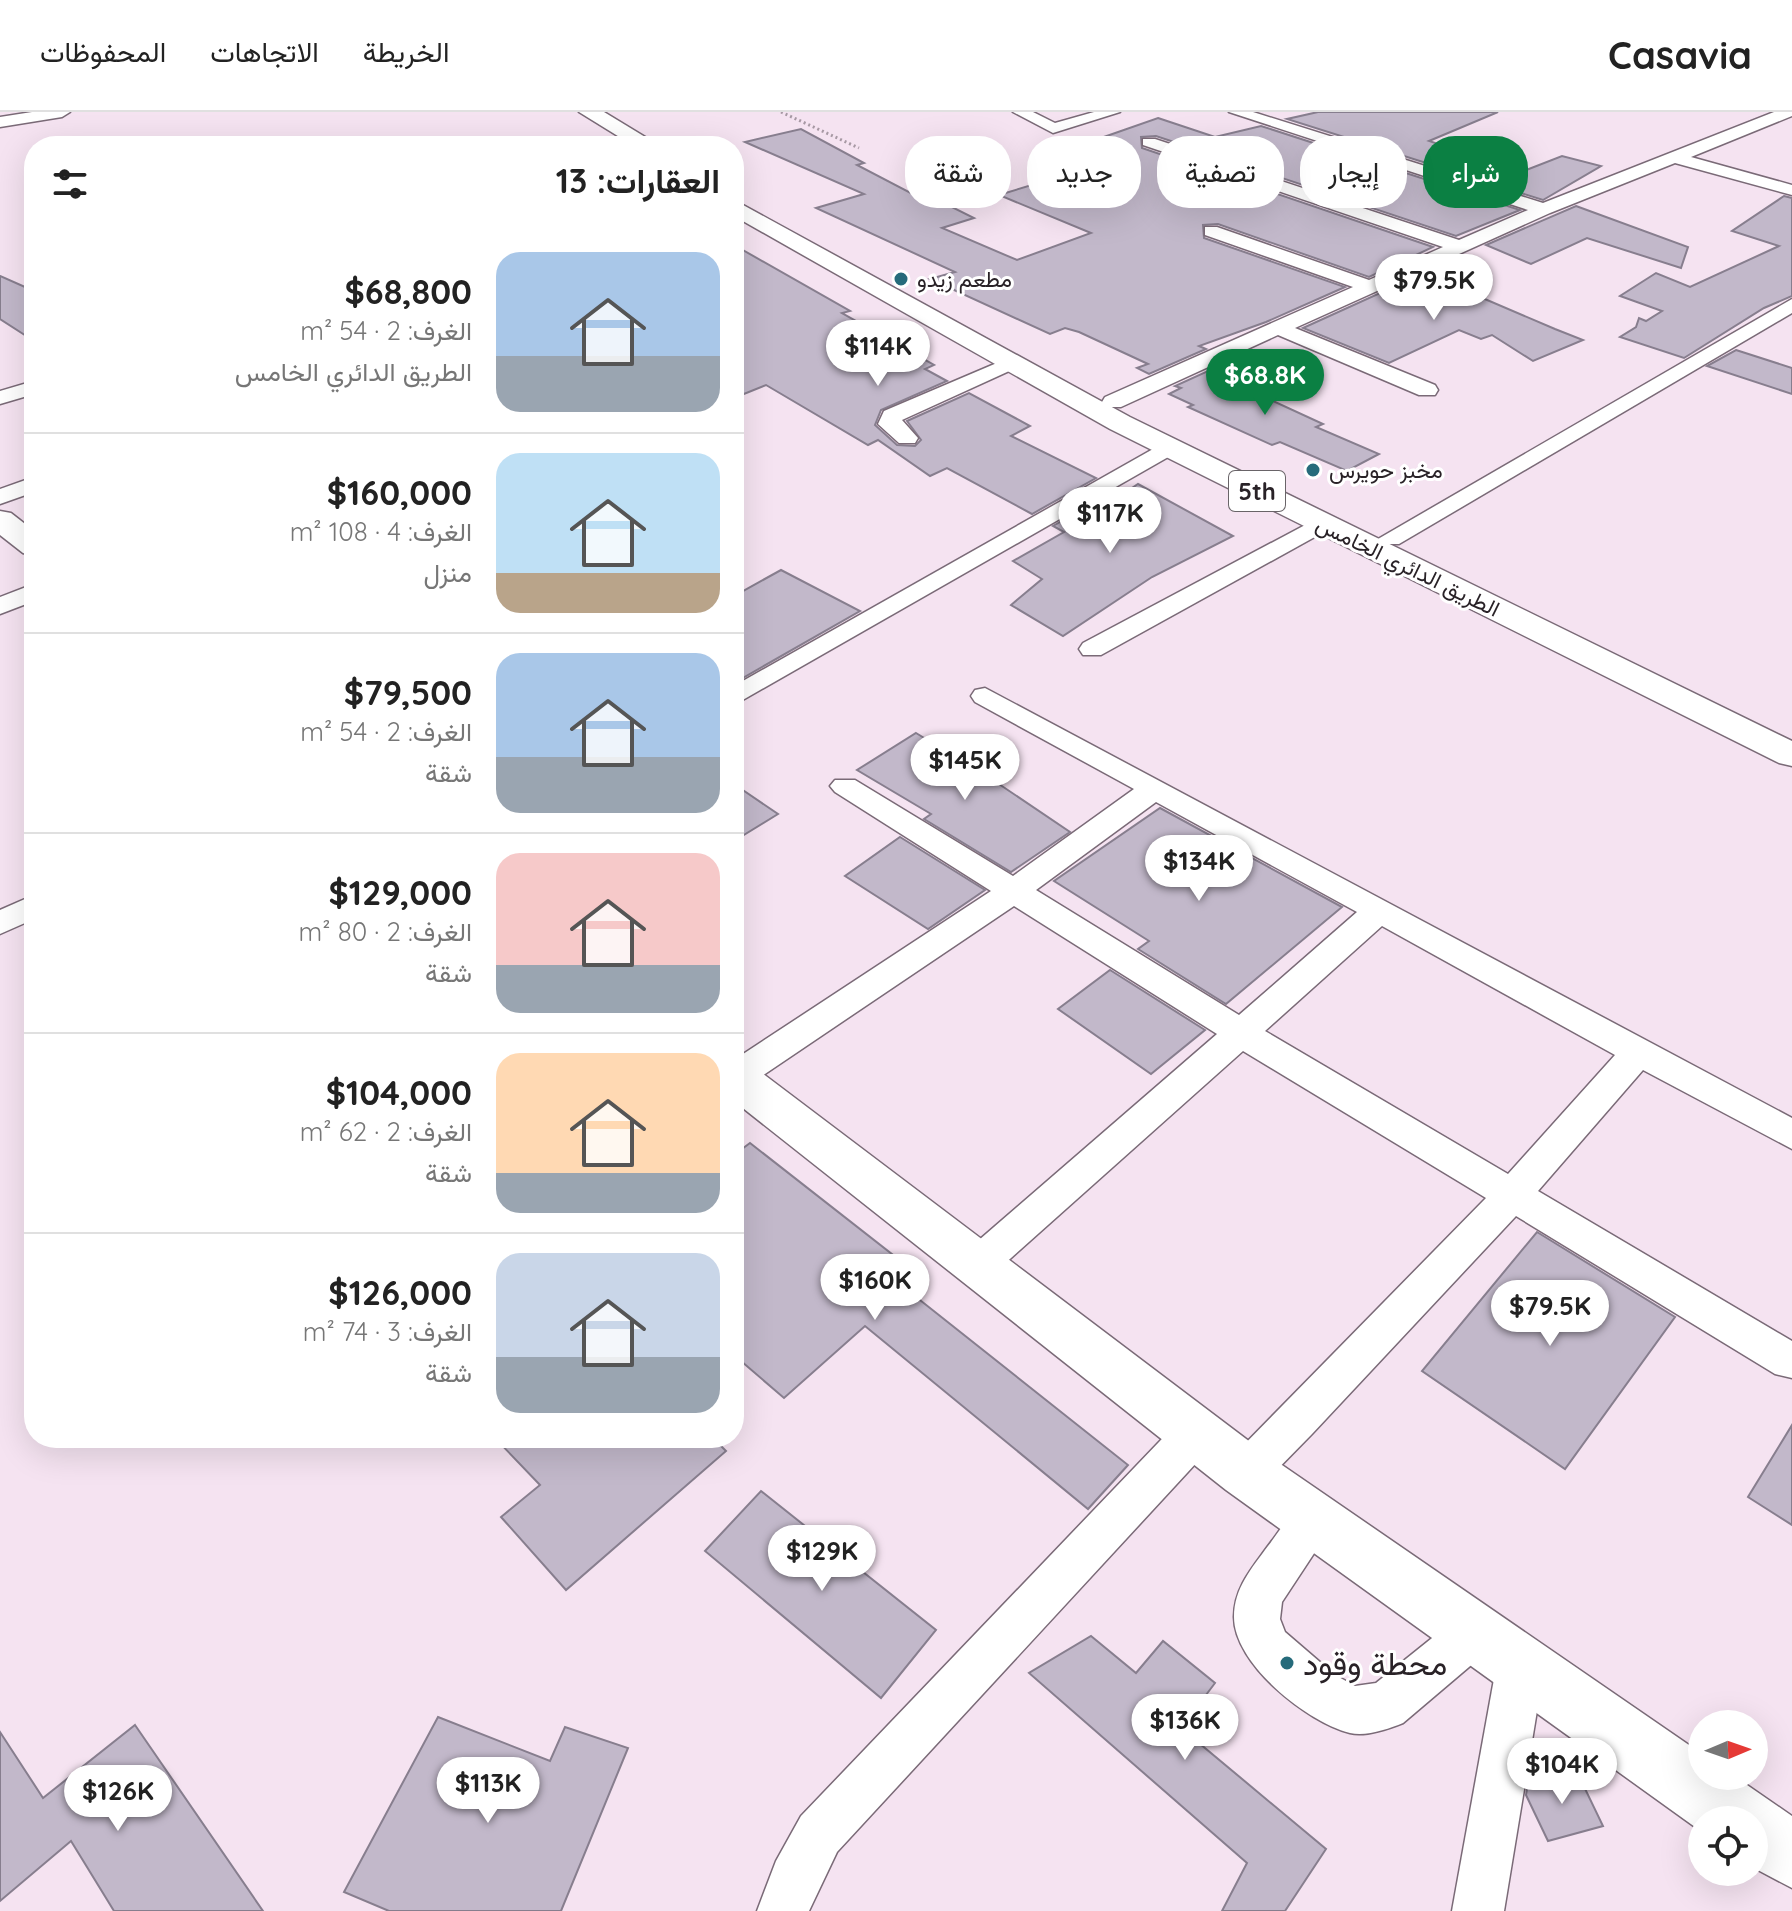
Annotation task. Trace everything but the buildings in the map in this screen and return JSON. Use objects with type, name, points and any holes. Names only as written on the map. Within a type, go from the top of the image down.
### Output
[{"type":"main road","points":[[566,112],[608,136]]},
{"type":"main road","points":[[589,112],[631,136]]},
{"type":"main road","name":"الطريق الدائري الخامس","points":[[744,199],[1113,402],[1390,539],[1451,578],[1792,755]]},
{"type":"main road","name":"الطريق الدائري الخامس","points":[[744,213],[1011,363],[1169,447],[1322,523],[1451,578],[1792,733]]},
{"type":"main road","points":[[0,520],[24,538]]},
{"type":"main road","points":[[744,1084],[1246,1472],[1520,1668],[1721,1806]]},
{"type":"main road","points":[[1768,1839],[1792,1855]]},
{"type":"street","points":[[0,122],[62,112]]},
{"type":"street","points":[[1021,112],[1053,128],[1112,112]]},
{"type":"street","points":[[1237,112],[1544,209]]},
{"type":"street","points":[[1113,402],[1544,209],[1788,112]]},
{"type":"street","points":[[1149,142],[1460,247]]},
{"type":"street","points":[[1673,157],[1792,190]]},
{"type":"street","points":[[1211,231],[1370,287]]},
{"type":"street","points":[[1390,539],[1792,305]]},
{"type":"street","points":[[1278,328],[1427,390]]},
{"type":"street","points":[[907,438],[889,424],[892,416],[1011,363]]},
{"type":"street","points":[[0,398],[24,390]]},
{"type":"street","points":[[744,691],[1169,447]]},
{"type":"street","points":[[0,497],[24,488]]},
{"type":"street","points":[[1092,649],[1322,523]]},
{"type":"street","points":[[0,606],[24,596]]},
{"type":"street","points":[[985,696],[1792,1135]]},
{"type":"street","points":[[845,786],[1241,1033],[1790,1361]]},
{"type":"street","points":[[744,1069],[1012,892],[1153,790]]},
{"type":"street","points":[[0,923],[24,911]]},
{"type":"street","points":[[978,1264],[1378,912]]},
{"type":"street","points":[[1246,1472],[1391,1328],[1515,1194],[1638,1052]]},
{"type":"street","points":[[783,1911],[794,1879],[819,1834],[1196,1433]]},
{"type":"street","points":[[1314,1520],[1260,1595],[1257,1619],[1267,1647],[1318,1692],[1352,1710],[1386,1706],[1473,1634]]},
{"type":"street","points":[[1478,1911],[1520,1668]]},
{"type":"path","points":[[781,112],[859,148]]},
{"type":"place","name":"مطعم زيدو","points":[[901,279]]},
{"type":"place","name":"مخبز حويرس","points":[[1313,470]]},
{"type":"place","name":"محطة وقود","points":[[1287,1663]]}]
